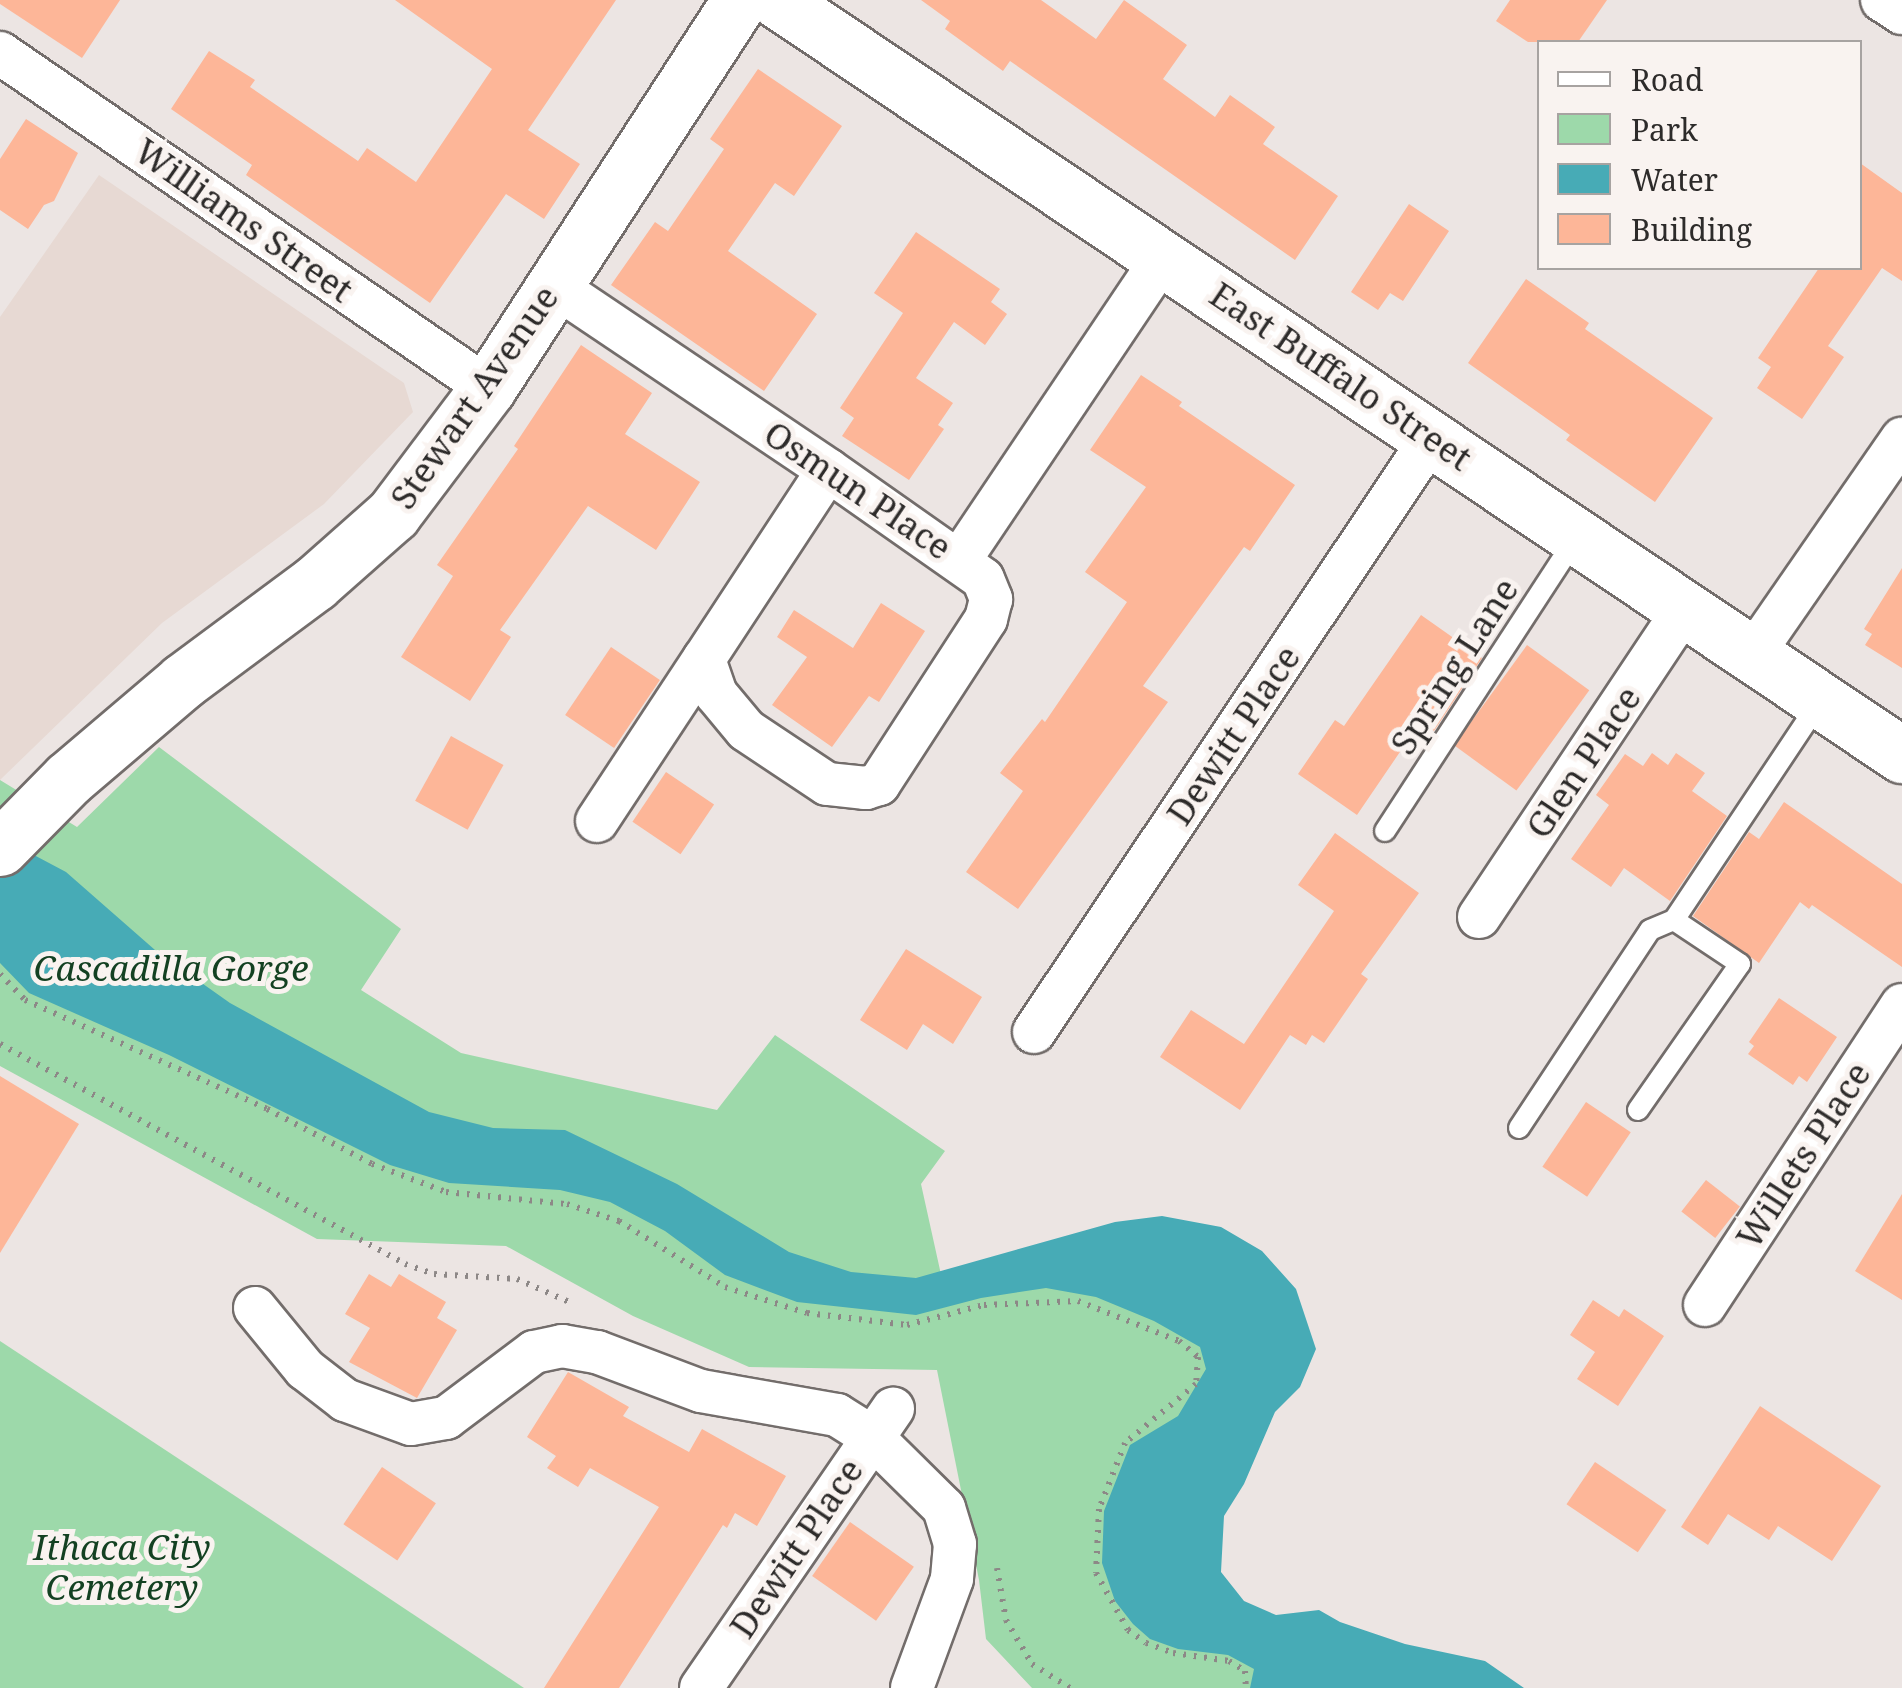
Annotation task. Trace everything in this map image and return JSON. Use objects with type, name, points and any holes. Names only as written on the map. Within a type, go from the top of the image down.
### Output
[{"type":"street","name":"Stewart Avenue","points":[[0,848],[68,780],[182,680],[315,583],[393,514],[488,388],[740,0]]},
{"type":"street","name":"East Buffalo Street","points":[[777,0],[1902,754]]},
{"type":"street","name":"Williams Street","points":[[7,71],[488,388]]},
{"type":"street","name":"Osmun Place","points":[[553,285],[960,561],[1164,256]]},
{"type":"street","name":"Dewitt Place","points":[[1034,1032],[1432,437]]},
{"type":"street","points":[[1754,654],[1902,439]]},
{"type":"street","points":[[597,821],[828,470]]},
{"type":"street","points":[[704,659],[716,694],[746,730],[782,758],[827,784],[866,788],[879,784],[986,619],[990,599],[983,579],[960,561]]},
{"type":"street","name":"Glen Place","points":[[1479,917],[1686,607]]},
{"type":"street","name":"Willets Place","points":[[1705,1304],[1902,1005]]},
{"type":"street","points":[[255,1308],[305,1368],[345,1400],[411,1424],[446,1418],[534,1352],[562,1346],[596,1352],[700,1391],[882,1423],[944,1508],[955,1544],[952,1579],[912,1688]]},
{"type":"street","name":"Dewitt Place","points":[[701,1688],[882,1423]]},
{"type":"lane","name":"Spring Lane","points":[[1385,831],[1577,536]]},
{"type":"lane","points":[[1519,1128],[1650,930],[1674,920],[1821,700]]},
{"type":"lane","points":[[1638,1110],[1740,964],[1674,920]]},
{"type":"path","points":[[0,974],[26,1000],[267,1109],[372,1164],[446,1192],[567,1204],[619,1220],[725,1287],[807,1313],[906,1325],[984,1305],[1078,1301],[1179,1341],[1198,1357],[1196,1384],[1125,1442],[1098,1509],[1096,1573],[1128,1630],[1146,1643],[1173,1653],[1229,1662],[1246,1671],[1246,1688]]},
{"type":"path","points":[[0,1044],[405,1264],[434,1274],[517,1279],[555,1292]]},
{"type":"shaded area","points":[[99,175],[404,383],[413,412],[324,504],[162,623],[0,780],[0,317]]},
{"type":"green space","name":"Cascadilla Gorge","points":[[159,747],[401,929],[361,990],[461,1053],[717,1110],[775,1035],[945,1151],[921,1184],[942,1279],[1021,1249],[1239,1271],[1167,1582],[1425,1688],[1032,1688],[986,1639],[979,1580],[937,1370],[749,1367],[633,1316],[506,1246],[317,1239],[0,1066],[0,780],[77,827]]},
{"type":"green space","name":"Ithaca City Cemetery","points":[[0,1341],[270,1519],[524,1688],[0,1688]]},
{"type":"water","points":[[0,837],[66,872],[155,950],[230,1003],[429,1112],[493,1128],[565,1130],[677,1184],[789,1252],[851,1272],[916,1278],[1115,1222],[1162,1216],[1221,1227],[1262,1251],[1296,1289],[1316,1349],[1300,1387],[1275,1412],[1244,1484],[1224,1516],[1221,1572],[1244,1601],[1276,1615],[1319,1610],[1340,1622],[1405,1644],[1485,1661],[1524,1688],[1250,1688],[1254,1669],[1228,1655],[1178,1649],[1150,1639],[1133,1624],[1115,1601],[1102,1563],[1104,1511],[1130,1445],[1178,1416],[1206,1369],[1200,1347],[1154,1321],[1096,1297],[1046,1288],[981,1298],[916,1315],[797,1302],[725,1275],[665,1231],[610,1202],[560,1190],[449,1183],[390,1165],[169,1055],[29,993],[0,963]]},
{"type":"building","points":[[0,0],[120,0],[82,58],[0,4]]},
{"type":"building","points":[[395,0],[616,0],[528,130],[580,164],[544,219],[506,194],[430,303],[246,175],[252,165],[171,109],[209,51],[255,80],[250,87],[358,161],[367,148],[416,182],[492,69]]},
{"type":"building","points":[[921,0],[1041,0],[1096,39],[1124,0],[1187,45],[1163,79],[1215,117],[1230,95],[1275,127],[1263,144],[1338,196],[1295,260],[1010,61],[1003,71],[945,29],[950,21]]},
{"type":"building","points":[[1510,0],[1607,0],[1579,40],[1528,42],[1496,21]]},
{"type":"building","points":[[758,69],[842,126],[794,196],[775,183],[728,251],[817,314],[764,391],[611,285],[655,222],[668,231],[724,149],[710,139]]},
{"type":"building","points":[[26,119],[78,153],[54,201],[44,205],[28,229],[0,210],[0,159]]},
{"type":"building","points":[[1862,164],[1902,193],[1902,281],[1882,268],[1828,346],[1844,357],[1802,419],[1757,388],[1771,367],[1758,358],[1818,270],[1862,270]]},
{"type":"building","points":[[1409,204],[1449,231],[1403,301],[1390,293],[1378,310],[1351,292]]},
{"type":"building","points":[[916,232],[1000,289],[991,302],[1007,314],[985,345],[954,322],[916,378],[953,403],[938,425],[944,429],[909,480],[842,436],[854,418],[840,408],[903,313],[874,293]]},
{"type":"building","points":[[1526,279],[1589,323],[1585,329],[1713,418],[1655,502],[1566,440],[1570,435],[1468,363]]},
{"type":"building","points":[[581,345],[652,393],[625,434],[700,482],[656,550],[588,506],[500,630],[511,637],[470,701],[401,657],[453,576],[437,565],[518,449],[514,446]]},
{"type":"building","points":[[1141,375],[1182,402],[1179,406],[1295,485],[1250,551],[1244,547],[1143,686],[1168,702],[1018,909],[966,872],[1023,791],[1000,773],[1042,719],[1045,722],[1127,602],[1085,572],[1146,487],[1090,450]]},
{"type":"building","points":[[1902,568],[1902,668],[1865,645],[1872,634],[1864,629]]},
{"type":"building","points":[[881,603],[925,631],[879,702],[869,696],[832,747],[772,705],[807,657],[777,637],[794,610],[853,648]]},
{"type":"building","points":[[1421,615],[1482,658],[1434,731],[1421,721],[1357,815],[1298,774],[1335,720],[1344,726]]},
{"type":"building","points":[[1527,645],[1589,690],[1516,791],[1454,745]]},
{"type":"building","points":[[611,647],[660,680],[614,748],[565,715]]},
{"type":"building","points":[[451,736],[503,765],[468,830],[415,801]]},
{"type":"building","points":[[1652,753],[1668,765],[1676,753],[1705,773],[1692,791],[1727,816],[1670,901],[1624,868],[1611,887],[1571,859],[1609,805],[1596,795],[1625,754],[1643,766]]},
{"type":"building","points":[[666,772],[714,804],[681,854],[632,822]]},
{"type":"building","points":[[1784,802],[1902,884],[1902,967],[1812,905],[1809,909],[1800,902],[1759,963],[1693,916],[1749,832],[1759,839]]},
{"type":"building","points":[[1335,833],[1419,893],[1361,974],[1368,979],[1324,1043],[1312,1035],[1306,1045],[1290,1035],[1240,1110],[1160,1057],[1191,1010],[1244,1044],[1334,911],[1298,885]]},
{"type":"building","points":[[906,949],[982,997],[953,1044],[923,1024],[907,1050],[860,1020]]},
{"type":"building","points":[[1779,998],[1837,1037],[1807,1082],[1799,1076],[1793,1085],[1748,1054],[1754,1046],[1749,1042]]},
{"type":"building","points":[[0,1076],[79,1124],[0,1253]]},
{"type":"building","points":[[1586,1102],[1631,1132],[1587,1197],[1542,1167]]},
{"type":"building","points":[[1706,1180],[1740,1206],[1715,1238],[1681,1212]]},
{"type":"building","points":[[1902,1194],[1902,1300],[1855,1271]]},
{"type":"building","points":[[369,1274],[391,1287],[399,1274],[446,1302],[437,1318],[457,1330],[417,1398],[349,1362],[370,1328],[345,1314]]},
{"type":"building","points":[[1593,1300],[1619,1317],[1624,1309],[1664,1336],[1618,1406],[1577,1379],[1595,1352],[1570,1335]]},
{"type":"building","points":[[568,1372],[629,1407],[623,1416],[689,1452],[702,1429],[786,1476],[757,1526],[735,1513],[727,1528],[723,1525],[619,1688],[544,1688],[659,1507],[590,1468],[578,1487],[547,1468],[556,1456],[527,1437]]},
{"type":"building","points":[[1760,1406],[1881,1486],[1832,1561],[1778,1526],[1769,1540],[1728,1514],[1708,1545],[1681,1527]]},
{"type":"building","points":[[1595,1462],[1666,1510],[1638,1552],[1566,1504]]},
{"type":"building","points":[[382,1467],[436,1503],[397,1561],[343,1524]]},
{"type":"building","points":[[850,1522],[914,1567],[876,1621],[812,1576]]}]
